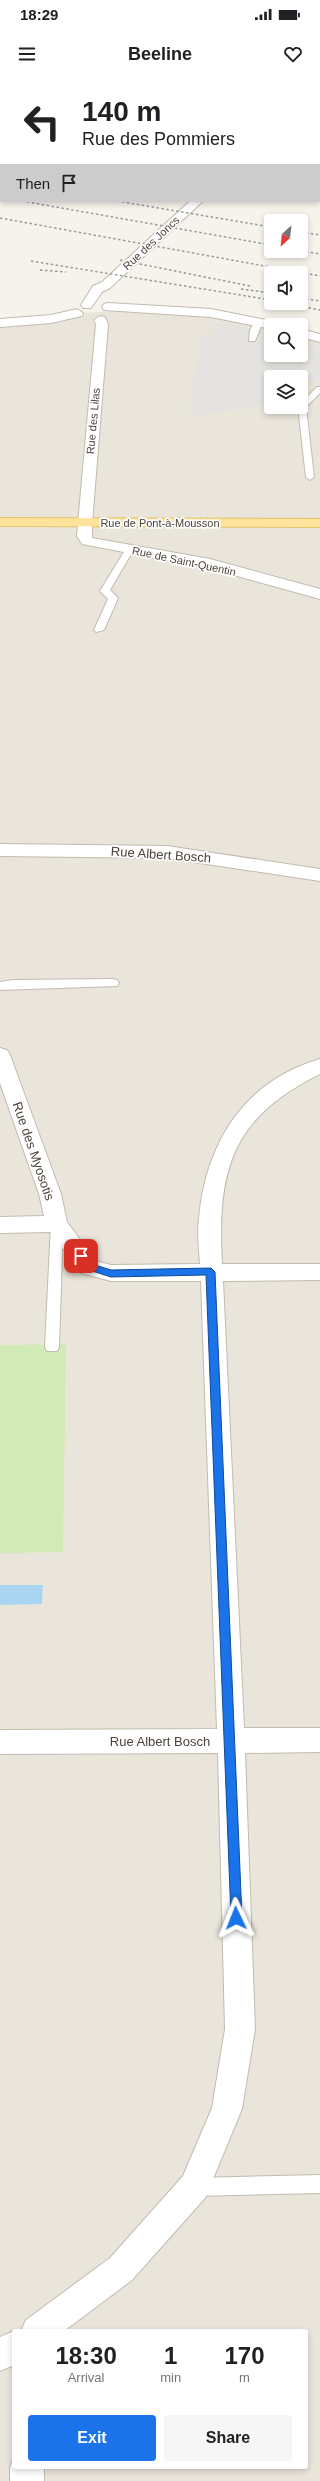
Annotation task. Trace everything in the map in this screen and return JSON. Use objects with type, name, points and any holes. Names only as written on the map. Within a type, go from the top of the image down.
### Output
[{"type":"main road","name":"Rue de Pont-à-Mousson","points":[[0,522],[85,524],[320,523]]},
{"type":"street","name":"Rue des Joncs","points":[[82,309],[97,289],[106,285],[196,202]]},
{"type":"street","points":[[105,312],[106,285]]},
{"type":"street","points":[[0,323],[51,319],[82,309],[84,319],[105,312],[187,311],[264,324]]},
{"type":"street","name":"Rue des Lilas","points":[[85,524],[102,324],[105,312]]},
{"type":"street","points":[[308,335],[320,338]]},
{"type":"street","name":"Rue de Saint-Quentin","points":[[85,524],[84,536],[87,541],[210,564],[320,594]]},
{"type":"street","name":"Rue Albert Bosch","points":[[0,850],[167,852],[238,861],[320,875]]},
{"type":"street","name":"Rue des Myosotis","points":[[0,1055],[50,1194],[57,1224]]},
{"type":"street","points":[[39,2329],[121,2269],[194,2187],[227,2109],[240,2029],[231,1740],[209,1220],[213,1182],[220,1158],[230,1138],[256,1104],[276,1087],[320,1066]]},
{"type":"street","points":[[0,1225],[57,1224],[89,1267],[111,1273],[320,1272]]},
{"type":"street","name":"Rue Albert Bosch","points":[[0,1742],[320,1740]]},
{"type":"street","points":[[0,2354],[12,2348]]},
{"type":"street","points":[[27,2469],[27,2481]]},
{"type":"lane","points":[[252,339],[254,330],[264,325]]},
{"type":"lane","points":[[310,477],[302,406],[320,389]]},
{"type":"lane","points":[[99,630],[113,598],[105,591],[130,549]]},
{"type":"lane","points":[[0,986],[13,984],[113,984]]},
{"type":"lane","points":[[52,1347],[57,1224]]},
{"type":"lane","points":[[194,2187],[320,2184]]},
{"type":"shaded area","points":[[187,311],[264,324],[264,362],[308,362],[308,335],[320,338],[320,2481],[0,2481],[0,323],[77,313]]},
{"type":"shaded area","points":[[214,323],[232,324],[264,332],[264,362],[303,362],[302,370],[264,370],[264,405],[190,416],[191,390],[202,340],[217,330]]},
{"type":"shaded area","points":[[310,344],[320,346],[320,382],[308,381],[308,370],[306,370]]},
{"type":"green space","points":[[66,1344],[63,1552],[0,1553],[0,1345]]},
{"type":"water","points":[[0,1585],[43,1585],[42,1604],[0,1605]]},
{"type":"railway","points":[[28,202],[264,244]]},
{"type":"railway","points":[[123,202],[264,226]]},
{"type":"railway","points":[[0,218],[320,276]]},
{"type":"railway","points":[[308,233],[320,235]]},
{"type":"railway","points":[[308,252],[320,254]]},
{"type":"railway","points":[[120,260],[250,286]]},
{"type":"railway","points":[[31,261],[264,299]]},
{"type":"railway","points":[[40,270],[66,272]]},
{"type":"railway","points":[[241,289],[264,292]]},
{"type":"railway","points":[[308,299],[320,301]]},
{"type":"railway","points":[[308,308],[320,310]]},
{"type":"route","points":[[81,1256],[89,1267],[111,1273],[211,1272],[231,1750],[236,1918]]}]
